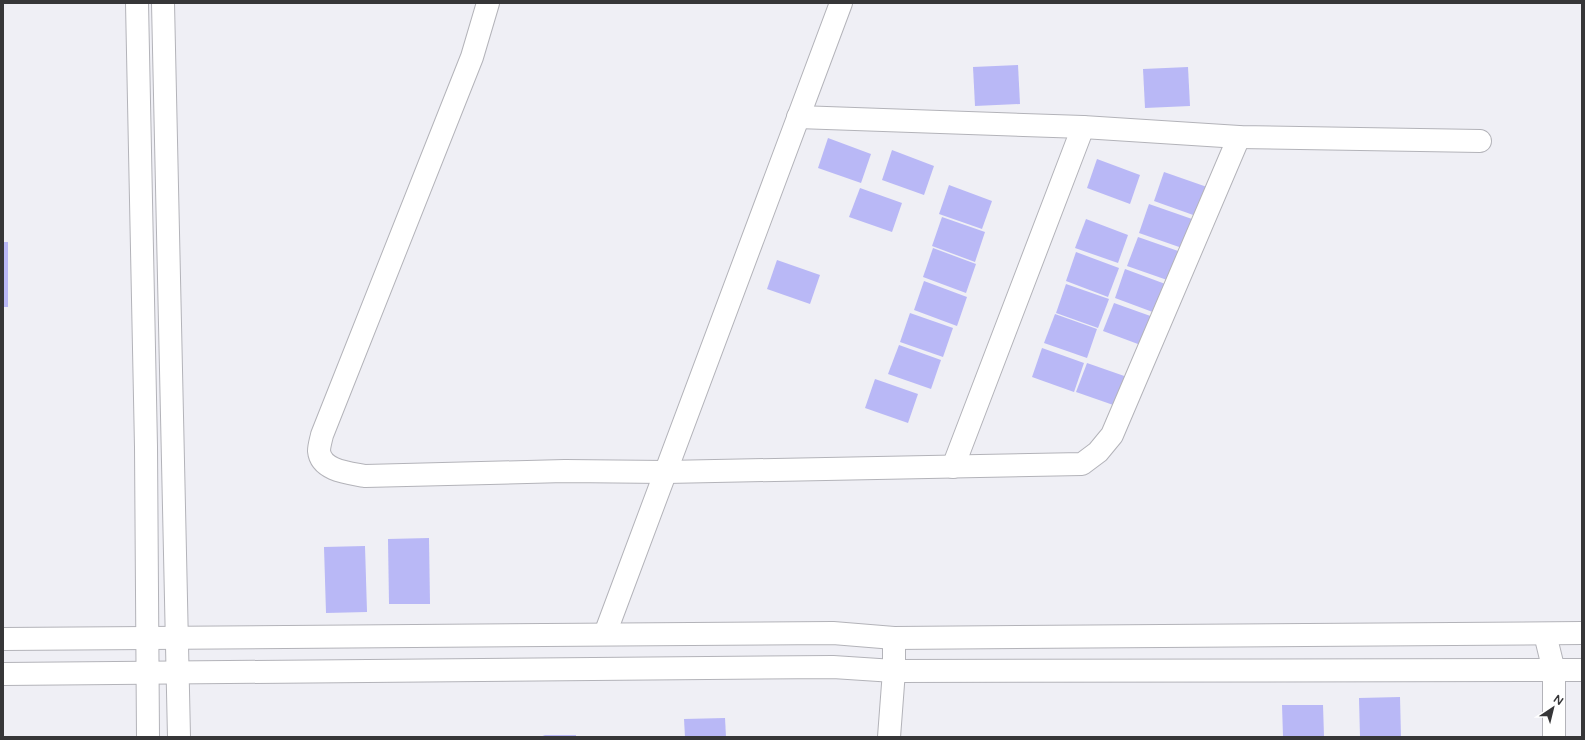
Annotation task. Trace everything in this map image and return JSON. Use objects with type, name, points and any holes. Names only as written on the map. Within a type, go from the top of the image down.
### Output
[{"type":"street","points":[[136,3],[146,448],[148,737]]},
{"type":"street","points":[[163,3],[179,737]]},
{"type":"street","points":[[488,3],[472,57],[322,435],[319,452],[326,464],[337,470],[365,476],[565,471],[666,472],[1082,464],[1098,452],[1112,435],[1239,137]]},
{"type":"street","points":[[605,634],[841,3]]},
{"type":"street","points":[[798,117],[1083,128],[1239,137],[1480,141]]},
{"type":"street","points":[[953,467],[1083,128]]},
{"type":"street","points":[[3,639],[833,633],[894,638],[1582,633]]},
{"type":"street","points":[[1545,634],[1554,671],[1554,737]]},
{"type":"street","points":[[890,737],[894,671],[894,638]]},
{"type":"street","points":[[3,674],[833,667],[894,671],[1582,670]]},
{"type":"building","points":[[1018,65],[1020,104],[975,106],[973,67]]},
{"type":"building","points":[[1188,67],[1190,106],[1145,108],[1143,69]]},
{"type":"building","points":[[828,138],[871,154],[861,183],[818,168]]},
{"type":"building","points":[[892,150],[934,166],[924,195],[882,180]]},
{"type":"building","points":[[1097,159],[1140,175],[1130,204],[1087,188]]},
{"type":"building","points":[[1164,172],[1207,187],[1196,216],[1154,201]]},
{"type":"building","points":[[949,185],[992,201],[982,229],[939,214]]},
{"type":"building","points":[[860,188],[902,203],[892,232],[849,217]]},
{"type":"building","points":[[1149,204],[1192,219],[1182,248],[1139,233]]},
{"type":"building","points":[[942,217],[985,232],[975,262],[932,246]]},
{"type":"building","points":[[1086,219],[1128,235],[1118,263],[1075,248]]},
{"type":"building","points":[[1138,237],[1181,252],[1170,281],[1127,266]]},
{"type":"building","points":[[3,242],[8,242],[8,307],[3,307]]},
{"type":"building","points":[[933,248],[976,264],[966,293],[923,277]]},
{"type":"building","points":[[1076,252],[1119,268],[1108,297],[1066,281]]},
{"type":"building","points":[[777,260],[820,275],[810,304],[767,289]]},
{"type":"building","points":[[1125,269],[1168,285],[1158,314],[1115,298]]},
{"type":"building","points":[[924,281],[967,297],[957,326],[914,310]]},
{"type":"building","points":[[1066,284],[1109,299],[1098,328],[1056,313]]},
{"type":"building","points":[[1114,303],[1156,318],[1146,347],[1103,331]]},
{"type":"building","points":[[910,313],[953,328],[943,357],[900,342]]},
{"type":"building","points":[[1055,314],[1097,329],[1087,358],[1044,343]]},
{"type":"building","points":[[899,345],[941,360],[931,389],[888,374]]},
{"type":"building","points":[[1042,348],[1084,363],[1074,392],[1032,377]]},
{"type":"building","points":[[1087,363],[1130,378],[1119,407],[1076,392]]},
{"type":"building","points":[[875,379],[918,394],[908,423],[865,408]]},
{"type":"building","points":[[429,538],[430,604],[389,604],[388,539]]},
{"type":"building","points":[[365,546],[367,612],[326,613],[324,547]]},
{"type":"building","points":[[1400,697],[1401,737],[1360,737],[1359,698]]},
{"type":"building","points":[[1282,705],[1323,705],[1324,737],[1283,737]]},
{"type":"building","points":[[725,718],[726,737],[685,737],[684,719]]},
{"type":"building","points":[[545,735],[576,735],[576,737],[540,737]]}]
